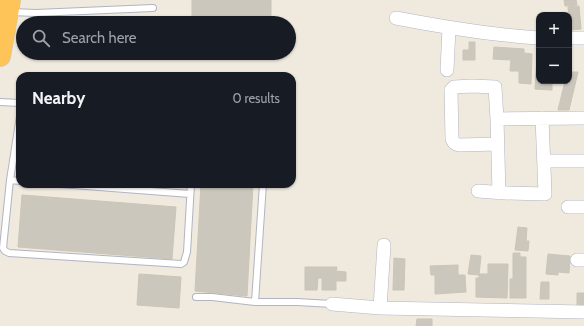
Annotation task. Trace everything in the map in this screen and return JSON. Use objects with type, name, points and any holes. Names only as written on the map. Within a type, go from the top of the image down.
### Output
[{"type":"highway","points":[[0,56],[6,16]]},
{"type":"street","points":[[396,18],[449,28],[536,38]]},
{"type":"street","points":[[447,70],[449,28]]},
{"type":"street","points":[[572,38],[584,38]]},
{"type":"street","points":[[498,144],[455,144],[452,139],[452,88],[455,86],[495,87],[498,144],[499,193]]},
{"type":"street","points":[[478,191],[545,194],[545,161],[542,118]]},
{"type":"street","points":[[497,119],[584,118]]},
{"type":"street","points":[[545,161],[584,161]]},
{"type":"street","points":[[568,207],[584,207]]},
{"type":"street","points":[[380,308],[384,244]]},
{"type":"street","points":[[332,304],[380,308],[584,312]]},
{"type":"lane","points":[[6,16],[36,13],[153,8]]},
{"type":"lane","points":[[0,102],[16,103]]},
{"type":"lane","points":[[16,142],[10,180],[3,248],[4,251],[181,264],[184,262],[187,252],[190,188]]},
{"type":"lane","points":[[10,180],[16,181]]},
{"type":"lane","points":[[112,188],[190,194]]},
{"type":"lane","points":[[255,302],[263,188]]},
{"type":"lane","points":[[196,297],[212,297],[255,302],[332,304]]},
{"type":"building","points":[[192,0],[271,0],[271,16],[192,16]]},
{"type":"building","points":[[564,0],[576,0],[577,5],[565,6]]},
{"type":"building","points":[[579,6],[581,29],[572,30],[572,12],[568,12],[568,7]]},
{"type":"building","points":[[469,42],[475,42],[475,60],[463,60],[463,50],[469,50]]},
{"type":"building","points":[[494,47],[524,49],[524,53],[532,54],[531,84],[519,83],[519,71],[510,71],[511,60],[493,59]]},
{"type":"building","points":[[572,72],[578,72],[569,110],[558,110],[564,84],[572,84]]},
{"type":"building","points":[[536,73],[536,84],[552,84],[552,90],[535,89]]},
{"type":"building","points":[[201,188],[253,188],[247,296],[195,291]]},
{"type":"building","points":[[22,195],[176,207],[172,259],[18,247]]},
{"type":"building","points":[[518,227],[527,228],[526,241],[529,241],[528,251],[515,250]]},
{"type":"building","points":[[513,253],[520,253],[520,257],[526,257],[526,298],[510,298],[510,279],[513,279]]},
{"type":"building","points":[[548,254],[570,256],[569,273],[558,272],[558,275],[546,274]]},
{"type":"building","points":[[471,255],[481,256],[479,275],[468,274]]},
{"type":"building","points":[[394,258],[405,259],[404,290],[393,290]]},
{"type":"building","points":[[488,264],[508,264],[507,298],[476,297],[476,278],[479,278],[479,274],[488,274]]},
{"type":"building","points":[[458,265],[458,275],[465,275],[466,292],[435,294],[435,275],[431,275],[430,266]]},
{"type":"building","points":[[305,267],[337,267],[336,271],[346,272],[346,281],[336,281],[336,290],[322,290],[322,278],[318,278],[317,290],[305,290]]},
{"type":"building","points":[[139,274],[181,277],[179,308],[137,305]]},
{"type":"building","points":[[541,282],[549,282],[549,299],[540,299]]},
{"type":"building","points":[[577,293],[584,293],[584,311],[577,311]]},
{"type":"building","points":[[417,319],[432,319],[432,326],[416,326]]}]
